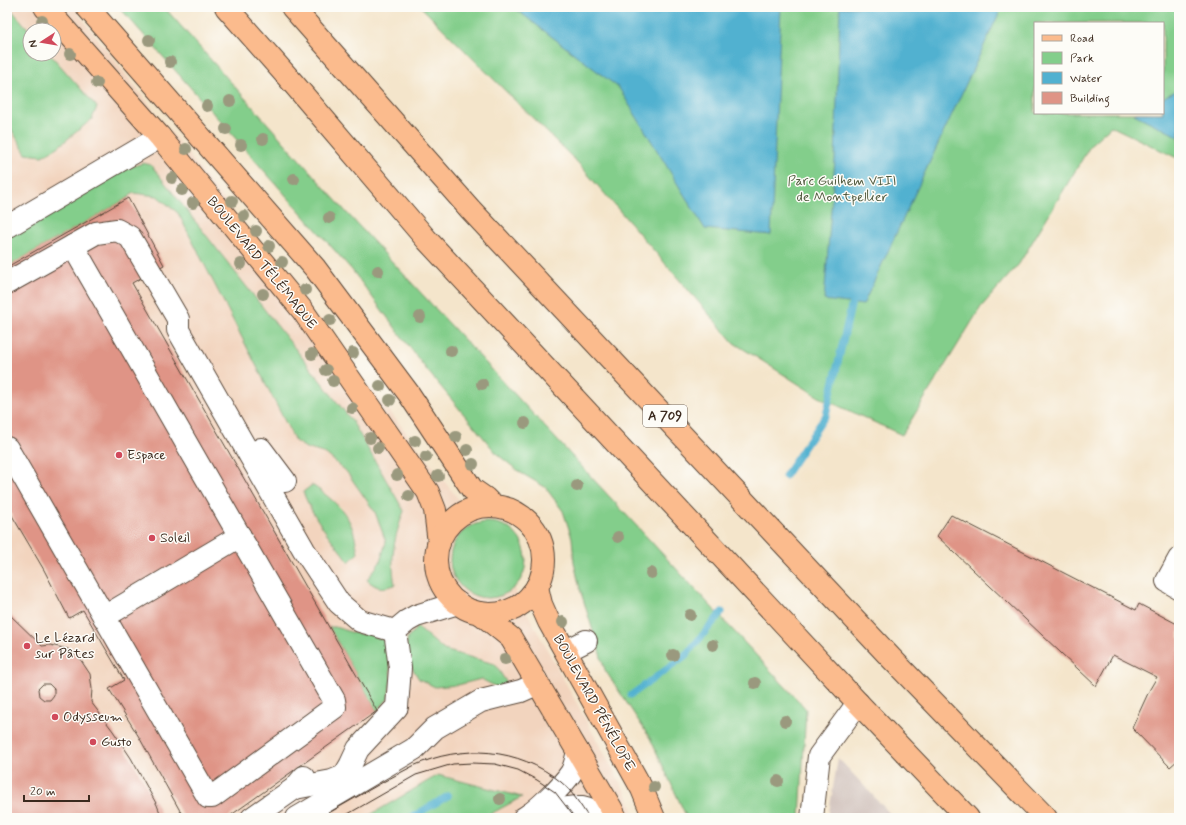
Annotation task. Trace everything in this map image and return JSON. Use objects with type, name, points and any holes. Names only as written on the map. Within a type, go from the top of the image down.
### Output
[{"type":"main road","name":"BOULEVARD TÉLÉMAQUE","points":[[45,7],[160,137],[303,311],[428,492],[435,510],[439,544]]},
{"type":"main road","points":[[87,7],[315,268],[409,394],[472,489],[485,498],[492,506]]},
{"type":"main road","points":[[226,7],[428,240],[858,703],[968,818]]},
{"type":"main road","name":"A 709","points":[[292,7],[470,209],[891,658],[1046,818]]},
{"type":"main road","points":[[492,506],[508,509],[522,516],[534,527],[541,541],[544,557],[543,572],[537,587],[527,600],[513,609],[497,614],[480,613],[468,609],[458,603],[443,586],[439,576],[436,560],[439,544],[447,528],[459,516],[475,508],[492,506]]},
{"type":"main road","name":"BOULEVARD PÉNÉLOPE","points":[[537,587],[541,604],[549,622],[642,789],[654,818]]},
{"type":"main road","points":[[480,613],[511,638],[616,818]]},
{"type":"street","points":[[7,227],[160,137]]},
{"type":"street","points":[[7,283],[96,233],[117,230],[130,237],[178,319],[188,326],[258,457],[304,550],[339,603],[360,621],[395,631]]},
{"type":"street","points":[[7,448],[208,797],[212,797],[336,707],[334,700],[73,246]]},
{"type":"street","points":[[258,457],[285,481]]},
{"type":"street","points":[[104,617],[240,536]]},
{"type":"street","points":[[1173,585],[1179,559]]},
{"type":"street","points":[[395,631],[416,616],[458,603]]},
{"type":"street","points":[[252,818],[295,788],[332,781],[344,776],[358,749],[397,707],[400,668],[395,631]]},
{"type":"street","points":[[566,651],[586,640]]},
{"type":"street","points":[[297,818],[414,749],[435,728],[481,701],[521,691],[530,687],[536,680]]},
{"type":"street","points":[[812,818],[818,756],[858,703]]},
{"type":"street","points":[[526,817],[555,792],[572,772],[578,752]]},
{"type":"street","points":[[526,817],[555,810],[582,807],[609,818]]},
{"type":"shaded area","points":[[7,7],[73,7],[477,523],[469,526],[507,594],[514,589],[627,795],[636,818],[7,818]]},
{"type":"shaded area","points":[[838,758],[894,818],[828,818]]},
{"type":"green space","points":[[7,7],[9,7],[22,22],[22,62],[57,62],[97,107],[92,119],[58,147],[42,156],[26,154],[7,122]]},
{"type":"green space","points":[[119,7],[164,7],[347,213],[806,709],[800,818],[687,818],[650,738],[605,670],[580,589],[574,562],[572,538],[563,511],[545,487],[521,473],[498,455],[426,369],[352,270]]},
{"type":"green space","name":"Parc Guilhem VIII de Montpellier","points":[[421,7],[1179,7],[1179,159],[1111,126],[1092,143],[1019,264],[981,307],[902,435],[819,397],[734,343],[579,164]]},
{"type":"green space","points":[[143,163],[151,165],[352,421],[404,511],[395,539],[393,565],[395,585],[380,587],[367,580],[380,562],[386,542],[375,512],[346,471],[326,454],[306,448],[295,441],[178,213],[157,196],[133,193],[128,198],[7,267],[7,238],[128,168]]},
{"type":"green space","points":[[312,485],[340,508],[354,531],[358,553],[349,562],[323,528],[307,502],[303,492]]},
{"type":"green space","points":[[481,522],[495,522],[509,528],[520,539],[526,553],[526,567],[523,575],[515,587],[509,592],[495,598],[481,598],[467,592],[456,581],[450,567],[450,553],[456,539],[467,528]]},
{"type":"green space","points":[[329,627],[335,627],[357,634],[369,634],[385,641],[389,655],[391,679],[388,699],[377,711]]},
{"type":"green space","points":[[417,627],[444,650],[495,664],[510,688],[506,692],[481,679],[458,685],[435,687],[419,679],[406,658],[407,639]]},
{"type":"green space","points":[[438,775],[522,797],[483,818],[365,818]]},
{"type":"water","points":[[513,7],[781,7],[771,235],[705,229],[619,88]]},
{"type":"water","points":[[840,7],[1002,7],[863,305],[824,300],[835,159]]},
{"type":"water","points":[[1179,89],[1179,137],[1134,114],[1164,114],[1164,97]]},
{"type":"building","name":"Espace","points":[[128,198],[164,265],[132,283],[377,711],[227,818],[184,818],[139,737],[109,689],[124,680],[83,610],[69,618],[44,570],[7,507],[7,267]]},
{"type":"building","points":[[951,515],[1136,610],[1139,604],[1179,625],[1179,759],[1170,767],[1132,728],[1157,677],[1113,655],[1096,686],[937,536]]},
{"type":"building","name":"Odysseum","points":[[7,612],[42,646],[50,645],[68,649],[80,659],[90,674],[92,689],[91,702],[131,758],[157,805],[162,818],[7,818]],"holes":[[[43,684],[49,684],[54,689],[54,695],[50,700],[44,700],[39,696],[38,689]]]},
{"type":"waterway","points":[[785,476],[826,415],[852,302]]},
{"type":"waterway","points":[[631,695],[685,656],[722,612]]},
{"type":"waterway","points":[[410,818],[448,796]]},
{"type":"tram line","points":[[320,818],[413,766],[451,754],[470,752],[508,756],[527,762],[544,770],[561,782],[569,790],[589,818]]},
{"type":"tram line","points":[[341,818],[416,775],[453,764],[472,763],[495,764],[518,770],[537,780],[555,792],[575,818]]},
{"type":"place","name":"Espace","points":[[119,455]]},
{"type":"place","name":"Soleil","points":[[152,538]]},
{"type":"place","name":"Le Lézard sur Pâtes","points":[[27,646]]},
{"type":"place","name":"Odysseum","points":[[55,717]]},
{"type":"place","name":"Gusto","points":[[93,742]]}]
